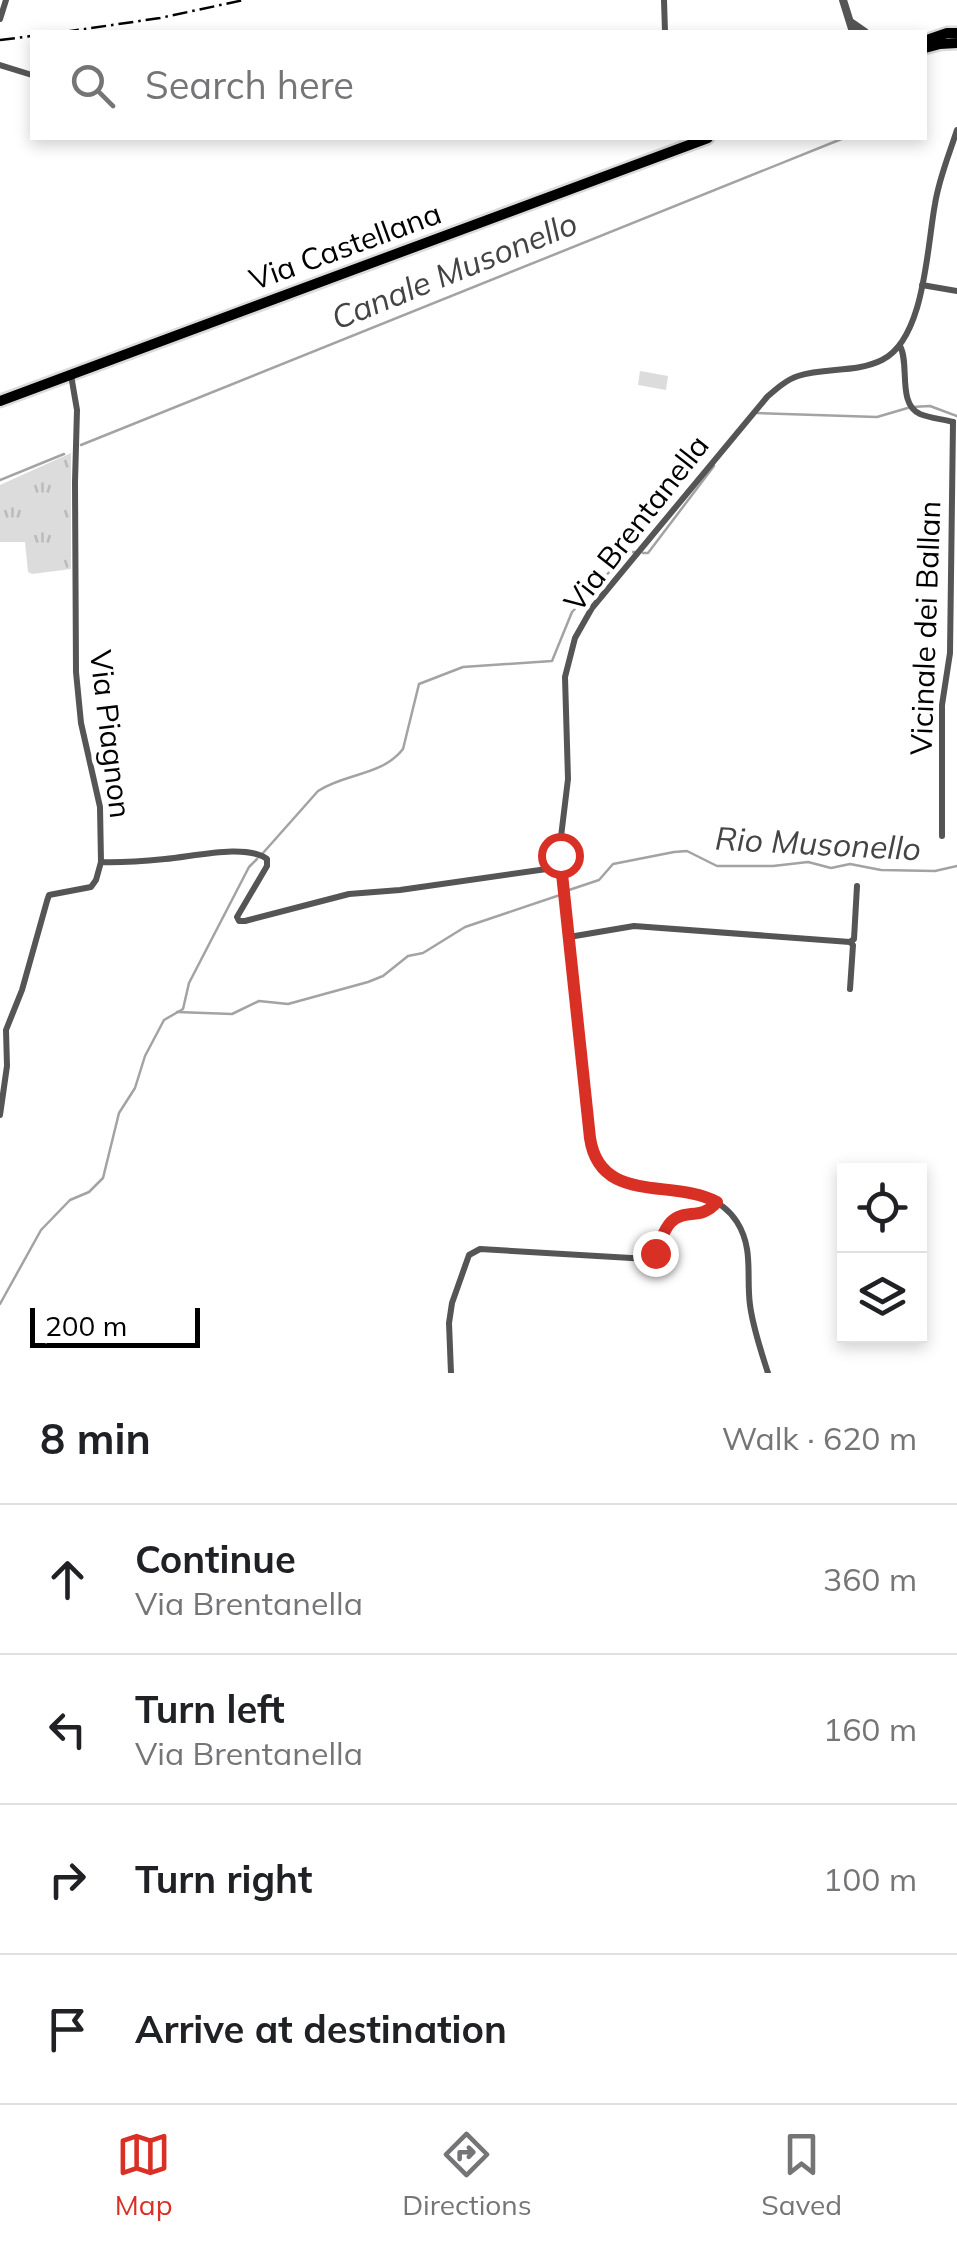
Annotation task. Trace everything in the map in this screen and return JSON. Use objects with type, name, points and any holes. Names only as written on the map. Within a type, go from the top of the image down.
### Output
[{"type":"main road","points":[[927,43],[938,36],[956,40]]},
{"type":"main road","points":[[927,45],[956,40]]},
{"type":"main road","name":"Via Castellana","points":[[0,401],[703,140]]},
{"type":"street","points":[[0,19],[6,0]]},
{"type":"street","points":[[664,0],[664,30]]},
{"type":"street","points":[[843,0],[852,30]]},
{"type":"street","points":[[849,20],[862,30]]},
{"type":"street","points":[[0,65],[30,74]]},
{"type":"street","points":[[900,346],[922,285],[939,185],[957,130]]},
{"type":"street","points":[[922,285],[957,291]]},
{"type":"street","name":"Vicinale dei Ballan","points":[[900,346],[912,408],[917,413],[955,422],[950,653],[942,706],[942,836]]},
{"type":"street","name":"Via Brentanella","points":[[717,1202],[690,1192],[622,1182],[606,1174],[594,1158],[561,867],[568,768],[565,678],[572,648],[586,617],[776,389],[800,375],[879,362],[900,346]]},
{"type":"street","name":"Via Piagnon","points":[[0,1115],[7,1066],[6,1030],[22,990],[46,901],[54,893],[91,886],[101,862],[100,807],[81,723],[76,672],[77,410],[70,375]]},
{"type":"street","points":[[101,862],[232,852],[261,855],[267,866],[237,917],[245,921],[349,894],[561,867]]},
{"type":"street","points":[[568,937],[634,926],[850,942],[854,939],[857,886]]},
{"type":"street","points":[[850,942],[850,988]]},
{"type":"street","points":[[451,1373],[452,1303],[474,1250],[648,1258],[655,1253],[672,1221],[704,1213],[717,1202],[736,1220],[747,1243],[750,1309],[768,1373]]},
{"type":"green space","points":[[640,371],[668,376],[666,390],[638,385]]},
{"type":"green space","points":[[71,453],[71,569],[32,574],[28,572],[25,542],[0,542],[0,485]]},
{"type":"waterway","name":"Canale Musonello","points":[[81,445],[839,140]]},
{"type":"waterway","points":[[756,413],[877,417],[930,406],[957,416]]},
{"type":"waterway","name":"Canale Musonello","points":[[0,480],[64,454]]},
{"type":"waterway","points":[[643,553],[648,553],[714,466]]},
{"type":"waterway","points":[[263,853],[318,791],[385,764],[403,749],[419,684],[463,667],[552,661],[572,612],[628,552],[637,552]]},
{"type":"waterway","name":"Rio Musonello","points":[[569,890],[599,880],[613,864],[687,851],[717,866],[808,862],[831,868],[850,864],[881,870],[935,871],[957,866]]},
{"type":"waterway","points":[[0,1304],[41,1230],[70,1200],[89,1192],[103,1178],[119,1113],[135,1088],[145,1056],[164,1020],[183,1009],[189,983],[249,867],[257,859]]},
{"type":"waterway","name":"Rio Musonello","points":[[177,1012],[232,1014],[259,1001],[288,1004],[368,982],[465,927],[560,895]]},
{"type":"railway","points":[[78,30],[244,0]]},
{"type":"railway","points":[[0,40],[30,36]]},
{"type":"route","points":[[560,855],[594,1158],[616,1180],[690,1192],[717,1202],[708,1212],[672,1221],[655,1253]]}]
